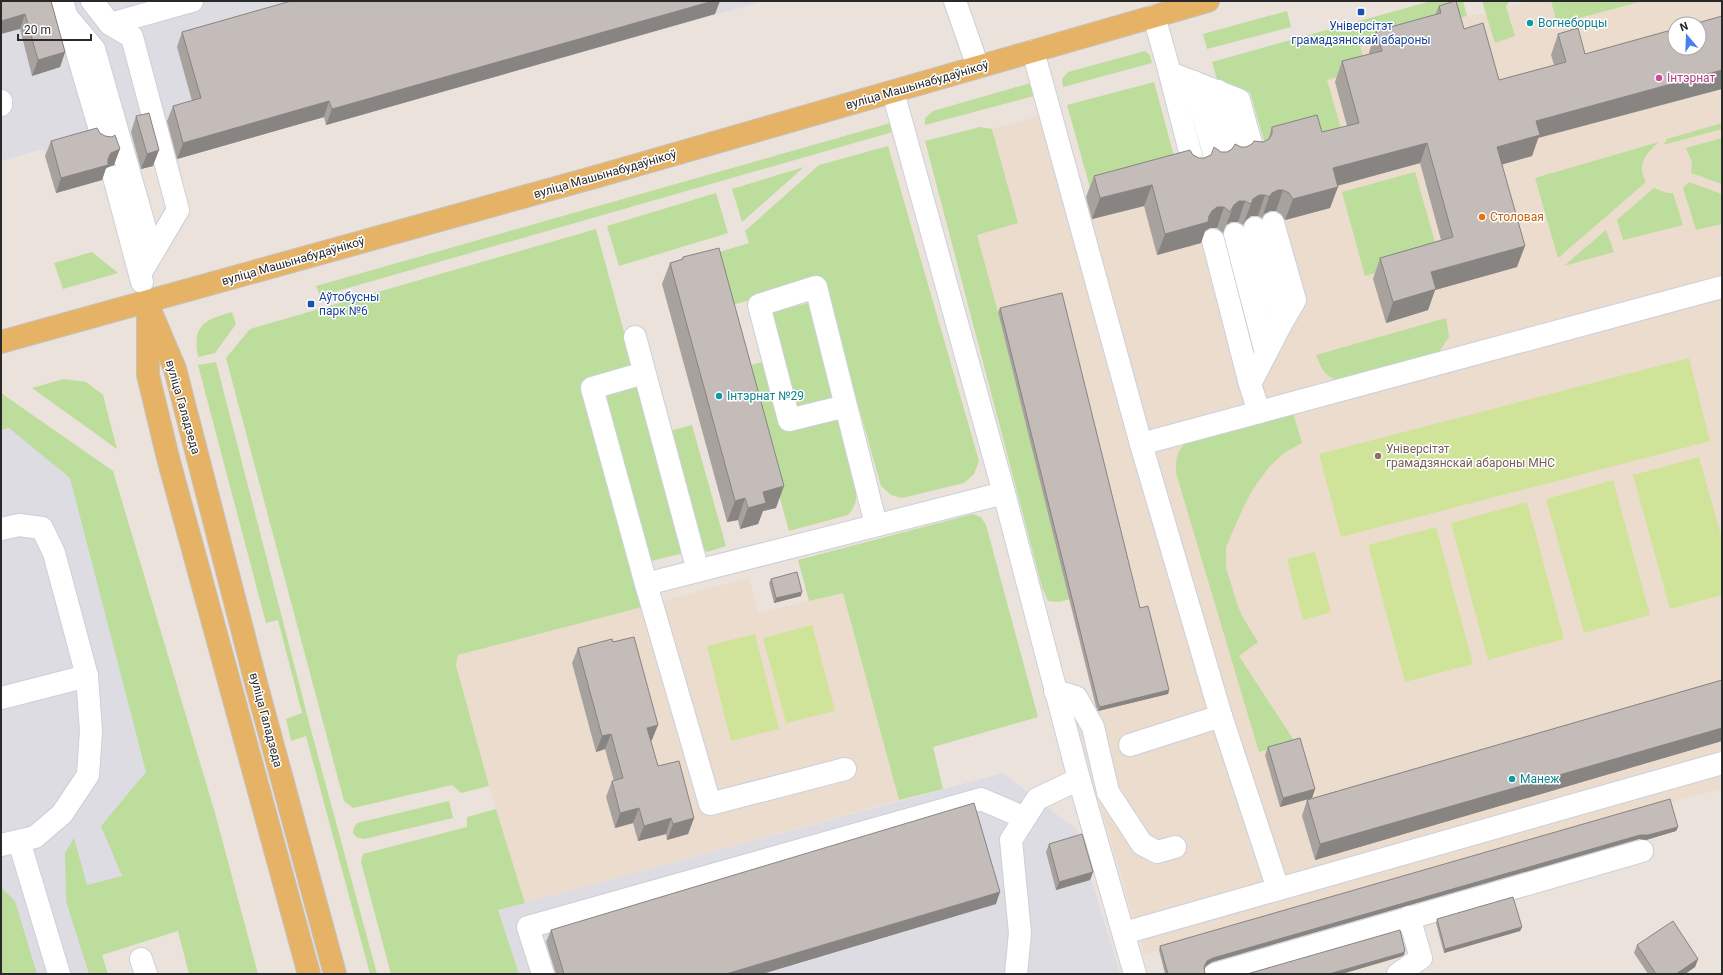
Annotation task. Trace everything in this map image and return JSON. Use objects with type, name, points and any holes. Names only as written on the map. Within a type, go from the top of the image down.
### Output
[{"type":"main road","name":"вуліца Машынабудаўнікоў","points":[[1,342],[893,92],[1208,1]]},
{"type":"main road","name":"вуліца Галадзеда","points":[[147,302],[148,375],[168,458],[308,974]]},
{"type":"main road","name":"вуліца Галадзеда","points":[[147,302],[174,369],[255,679],[335,974]]},
{"type":"lane","points":[[92,1],[110,24],[132,37],[178,210],[140,274]]},
{"type":"lane","points":[[110,24],[192,1]]},
{"type":"lane","points":[[955,1],[978,67]]},
{"type":"lane","points":[[65,9],[94,49],[152,253]]},
{"type":"lane","points":[[65,9],[104,140]]},
{"type":"lane","points":[[1154,16],[1194,167]]},
{"type":"lane","points":[[1033,51],[1141,444],[1221,716],[1278,889]]},
{"type":"lane","points":[[1170,73],[1194,82],[1218,91],[1239,100],[1235,156],[1194,82]]},
{"type":"lane","points":[[893,92],[1004,493],[1078,779],[1135,974]]},
{"type":"lane","points":[[114,177],[147,302]]},
{"type":"lane","points":[[1250,384],[1281,324],[1264,226]]},
{"type":"lane","points":[[1234,234],[1266,353]]},
{"type":"lane","points":[[1213,240],[1250,384],[1259,412]]},
{"type":"lane","points":[[846,406],[789,420],[759,305],[816,287],[846,406],[876,525]]},
{"type":"lane","points":[[1141,444],[1722,287]]},
{"type":"lane","points":[[635,337],[698,570]]},
{"type":"lane","points":[[644,373],[592,388],[646,584],[710,804],[845,769]]},
{"type":"lane","points":[[646,584],[1004,493]]},
{"type":"lane","points":[[1,529],[19,525],[42,528],[54,553],[87,676],[91,730],[88,775],[62,814],[35,837],[10,843],[59,974]]},
{"type":"lane","points":[[1,698],[87,676]]},
{"type":"lane","points":[[1055,691],[1076,697],[1093,727],[1108,792],[1142,844],[1157,852],[1174,847]]},
{"type":"lane","points":[[1130,745],[1221,716]]},
{"type":"lane","points":[[1124,933],[1722,762]]},
{"type":"lane","points":[[1016,974],[1020,933],[1011,840],[1038,800],[1078,779]]},
{"type":"lane","points":[[543,974],[528,927],[981,799],[1025,818]]},
{"type":"lane","points":[[1215,974],[1642,851]]},
{"type":"lane","points":[[1398,974],[1421,958],[1409,918]]},
{"type":"shaded area","points":[[1,1],[764,1],[326,125],[324,117],[56,193],[43,149],[1,161]]},
{"type":"shaded area","name":"Універсітэт грамадзянскай абароны МНС","points":[[1531,1],[1722,1],[1722,788],[1144,954],[1075,719],[1097,711],[977,235],[1017,223],[992,129],[1040,116],[1084,196],[1092,195],[1266,147],[1246,78],[1467,16],[1486,13]]},
{"type":"shaded area","points":[[1,412],[92,468],[180,820],[102,955],[108,974],[1,974]]},
{"type":"shaded area","points":[[749,578],[758,613],[843,593],[899,800],[525,903],[489,786],[454,656]]},
{"type":"shaded area","points":[[1003,773],[1076,829],[1120,974],[519,974],[498,910]]},
{"type":"green space","points":[[1431,1],[1463,1],[1467,16],[1360,46],[1367,69],[1327,80],[1344,139],[1321,146],[1315,127],[1264,141],[1250,92],[1218,83],[1212,62]]},
{"type":"green space","points":[[1482,1],[1509,1],[1506,7],[1515,36],[1495,43]]},
{"type":"green space","points":[[1551,1],[1643,1],[1557,24]]},
{"type":"green space","points":[[1287,11],[1291,27],[1207,49],[1203,34]]},
{"type":"green space","points":[[1145,51],[1150,55],[1152,63],[1063,87],[1062,79],[1068,72]]},
{"type":"green space","points":[[1034,82],[1038,95],[925,125],[925,118],[933,111]]},
{"type":"green space","points":[[1154,82],[1178,171],[1092,195],[1067,105]]},
{"type":"green space","points":[[894,122],[896,131],[320,296],[316,286]]},
{"type":"green space","points":[[1722,123],[1722,129],[1663,145],[1667,139]]},
{"type":"green space","points":[[980,127],[992,129],[1018,223],[977,235],[998,312],[1070,599],[1059,602],[1048,601],[1042,587],[925,141]]},
{"type":"green space","points":[[1722,138],[1722,184],[1691,173],[1692,162],[1686,148]]},
{"type":"green space","points":[[1659,142],[1650,150],[1642,165],[1643,176],[1646,182],[1558,258],[1535,178]]},
{"type":"green space","points":[[888,146],[979,461],[974,474],[964,483],[902,498],[891,495],[881,486],[823,280],[728,306],[713,254],[749,243],[745,231],[819,165]]},
{"type":"green space","points":[[804,167],[742,222],[732,189]]},
{"type":"green space","points":[[1415,172],[1439,256],[1365,276],[1342,192]]},
{"type":"green space","points":[[1689,182],[1722,194],[1722,224],[1696,230],[1683,188]]},
{"type":"green space","points":[[1654,188],[1667,193],[1673,193],[1683,225],[1623,240],[1617,220]]},
{"type":"green space","points":[[716,193],[728,233],[619,266],[607,226]]},
{"type":"green space","points":[[596,229],[634,369],[583,383],[642,607],[458,655],[456,665],[489,786],[461,793],[452,785],[353,808],[344,801],[226,358],[250,329]]},
{"type":"green space","points":[[1606,230],[1614,252],[1564,266]]},
{"type":"green space","points":[[92,252],[118,273],[63,289],[54,263]]},
{"type":"green space","points":[[808,303],[834,400],[793,411],[767,314]]},
{"type":"green space","points":[[232,312],[236,324],[215,353],[198,357],[197,338],[202,326],[207,321]]},
{"type":"green space","points":[[1446,318],[1449,337],[1438,353],[1343,381],[1328,376],[1316,355]]},
{"type":"green space","points":[[1689,358],[1710,441],[1341,537],[1319,454]]},
{"type":"green space","points":[[766,361],[784,429],[836,414],[856,490],[855,504],[848,515],[789,531],[744,367]]},
{"type":"green space","points":[[216,362],[311,730],[377,974],[370,974],[306,736],[291,741],[286,719],[302,713],[278,620],[266,623],[198,365]]},
{"type":"green space","points":[[64,379],[86,382],[103,395],[117,449],[32,388]]},
{"type":"green space","points":[[636,379],[684,553],[647,562],[598,389]]},
{"type":"green space","points":[[1,393],[113,471],[215,813],[258,974],[189,974],[178,931],[102,955],[108,974],[89,974],[66,901],[65,853],[74,838],[87,885],[122,876],[101,826],[146,772],[70,478],[9,428],[1,430]]},
{"type":"green space","points":[[1293,413],[1302,443],[1284,453],[1269,467],[1253,489],[1226,547],[1226,568],[1237,603],[1242,616],[1258,642],[1239,656],[1295,742],[1259,752],[1176,473],[1177,460],[1180,449],[1186,442]]},
{"type":"green space","points":[[692,425],[726,546],[707,552],[701,546],[667,432]]},
{"type":"green space","points":[[1699,457],[1722,539],[1722,595],[1670,609],[1633,475]]},
{"type":"green space","points":[[1613,480],[1650,615],[1584,633],[1546,499]]},
{"type":"green space","points":[[1527,502],[1564,639],[1488,660],[1451,523]]},
{"type":"green space","points":[[973,514],[981,517],[986,525],[1038,717],[933,747],[943,789],[899,800],[843,593],[809,601],[798,560]]},
{"type":"green space","points":[[1436,527],[1473,664],[1405,682],[1368,545]]},
{"type":"green space","points":[[1315,552],[1331,612],[1303,620],[1287,559]]},
{"type":"green space","points":[[812,625],[835,711],[786,723],[763,638]]},
{"type":"green space","points":[[755,634],[779,729],[731,741],[707,646]]},
{"type":"green space","points":[[449,801],[453,818],[364,839],[356,837],[353,833],[357,823]]},
{"type":"green space","points":[[496,809],[525,903],[498,910],[519,974],[391,974],[361,862],[363,854],[467,827],[467,817]]},
{"type":"green space","points":[[1,887],[15,901],[37,974],[1,974]]},
{"type":"building","points":[[1,1],[51,1],[65,52],[38,60],[25,14],[1,21]]},
{"type":"building","points":[[291,1],[713,1],[332,109],[329,101],[183,143],[173,106],[201,98],[182,32]]},
{"type":"building","points":[[1456,1],[1464,29],[1483,23],[1499,80],[1566,62],[1558,34],[1578,28],[1585,54],[1667,31],[1667,56],[1707,56],[1707,20],[1722,16],[1722,70],[1536,121],[1540,135],[1497,147],[1525,246],[1431,272],[1436,289],[1393,302],[1380,258],[1453,237],[1427,143],[1333,168],[1338,187],[1293,199],[1289,193],[1283,190],[1278,190],[1272,193],[1269,197],[1259,195],[1253,199],[1251,204],[1245,201],[1239,201],[1234,205],[1230,212],[1224,207],[1217,207],[1209,216],[1208,222],[1165,234],[1152,185],[1100,198],[1094,176],[1190,150],[1193,155],[1199,158],[1204,158],[1211,155],[1214,147],[1221,152],[1227,152],[1232,149],[1235,144],[1241,147],[1246,147],[1254,141],[1263,142],[1269,139],[1272,134],[1272,127],[1317,115],[1322,132],[1359,123],[1342,61],[1382,51],[1376,31],[1441,13],[1439,6]]},
{"type":"building","points":[[149,113],[159,150],[147,154],[136,116]]},
{"type":"building","points":[[97,128],[100,133],[105,136],[112,137],[115,135],[120,149],[111,153],[108,159],[108,165],[61,178],[51,141]]},
{"type":"building","name":"Інтэрнат №29","points":[[719,248],[784,486],[763,492],[766,503],[748,508],[745,498],[735,501],[670,263],[683,259],[683,257]]},
{"type":"building","points":[[1062,293],[1140,608],[1148,606],[1169,690],[1100,707],[1000,308]]},
{"type":"building","points":[[797,572],[802,592],[776,598],[771,579]]},
{"type":"building","points":[[634,637],[658,725],[647,728],[658,766],[679,761],[694,818],[673,824],[671,818],[644,826],[639,808],[620,813],[612,781],[623,778],[611,734],[602,736],[578,648],[612,639],[613,642]]},
{"type":"building","name":"Манеж","points":[[1722,680],[1722,728],[1320,844],[1307,800]]},
{"type":"building","points":[[1300,738],[1315,789],[1283,798],[1268,747]]},
{"type":"building","points":[[1670,799],[1678,827],[1648,835],[1640,835],[1213,958],[1207,961],[1204,967],[1205,974],[1168,974],[1160,946]]},
{"type":"building","points":[[974,803],[1000,892],[726,974],[564,974],[551,930]]},
{"type":"building","points":[[1082,834],[1093,872],[1059,882],[1049,844]]},
{"type":"building","points":[[1513,897],[1522,927],[1445,949],[1437,919]]},
{"type":"building","points":[[1673,921],[1698,959],[1676,974],[1656,974],[1637,945]]},
{"type":"building","points":[[1400,930],[1405,951],[1402,953],[1329,974],[1247,974]]},
{"type":"place","name":"Універсітэт грамадзянскай абароны","points":[[1361,12]]},
{"type":"place","name":"Вогнеборцы","points":[[1530,23]]},
{"type":"place","name":"Інтэрнат","points":[[1659,78]]},
{"type":"place","name":"Столовая","points":[[1482,217]]},
{"type":"place","name":"Аўтобусны парк №6","points":[[311,304]]},
{"type":"place","name":"Інтэрнат №29","points":[[719,396]]},
{"type":"place","name":"Універсітэт грамадзянскай абароны МНС","points":[[1378,456]]},
{"type":"place","name":"Манеж","points":[[1512,779]]}]
